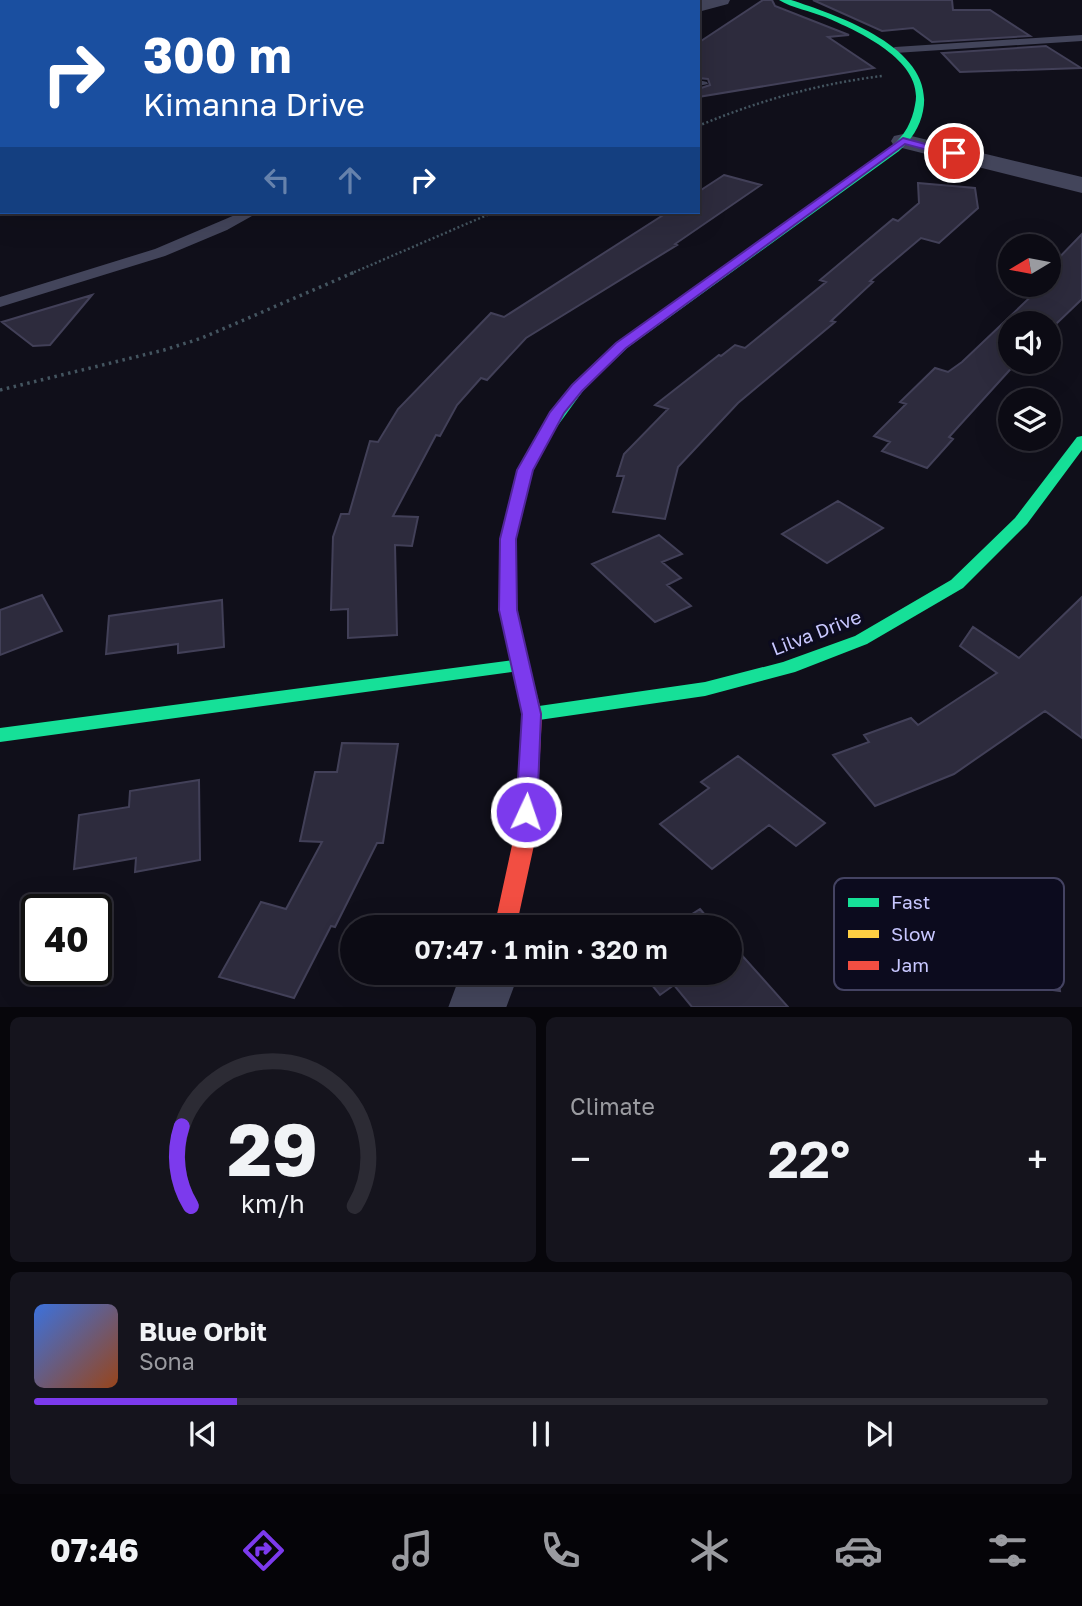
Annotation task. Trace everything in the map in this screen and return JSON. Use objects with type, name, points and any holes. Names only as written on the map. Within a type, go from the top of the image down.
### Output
[{"type":"street","points":[[700,5],[720,0]]},
{"type":"street","points":[[508,915],[525,836],[532,714],[508,610],[508,539],[525,470],[557,412],[577,388],[621,345],[903,141],[920,117],[923,94],[917,77],[895,50],[850,24],[783,0]]},
{"type":"street","points":[[903,141],[1082,185]]},
{"type":"street","name":"Lilva Drive","points":[[532,714],[705,689],[788,667],[861,640],[957,584],[1021,522],[1082,440]]},
{"type":"street","points":[[0,735],[521,665]]},
{"type":"street","points":[[477,1007],[486,985]]},
{"type":"lane","points":[[895,50],[1082,38]]},
{"type":"lane","points":[[0,302],[138,262],[211,234],[248,214]]},
{"type":"path","points":[[700,125],[756,102],[858,79],[917,77]]},
{"type":"path","points":[[0,390],[164,350],[202,338],[489,214]]},
{"type":"building","points":[[763,0],[772,0],[775,6],[849,35],[828,37],[874,68],[700,97],[700,88],[710,85],[708,79],[700,78],[700,42]]},
{"type":"building","points":[[813,0],[952,0],[953,10],[990,10],[1030,36],[932,42],[913,28],[882,31]]},
{"type":"building","points":[[1046,46],[1081,68],[960,72],[942,53]]},
{"type":"building","points":[[724,175],[761,185],[675,244],[677,245],[526,338],[487,380],[481,378],[457,405],[440,436],[436,435],[393,516],[418,517],[412,546],[395,545],[397,635],[348,638],[348,609],[331,610],[333,537],[341,514],[349,514],[370,441],[378,442],[398,409],[491,313],[504,317],[665,214],[700,214],[700,191]]},
{"type":"building","points":[[918,183],[975,188],[978,208],[939,243],[921,238],[870,281],[873,282],[831,321],[835,322],[738,403],[678,467],[665,519],[613,512],[624,476],[617,476],[624,454],[668,409],[655,405],[719,355],[735,345],[745,348],[826,282],[820,280],[893,219],[898,221],[919,203]]},
{"type":"building","points":[[1082,234],[1082,299],[1061,319],[1061,311],[1016,311],[1029,298],[1061,297],[1061,256]]},
{"type":"building","points":[[92,295],[50,345],[33,346],[2,322]]},
{"type":"building","points":[[998,328],[998,374],[1006,374],[949,437],[953,439],[927,468],[882,451],[890,442],[874,436],[906,404],[900,402],[935,368],[948,372]]},
{"type":"building","points":[[838,501],[883,528],[827,563],[782,534]]},
{"type":"building","points":[[659,535],[682,554],[662,562],[681,578],[667,585],[691,606],[655,622],[592,564]]},
{"type":"building","points":[[42,595],[62,631],[0,655],[0,610]]},
{"type":"building","points":[[1082,597],[1082,738],[1045,711],[954,774],[875,806],[833,755],[869,742],[864,735],[911,718],[918,725],[997,673],[960,646],[973,627],[1019,658]]},
{"type":"building","points":[[222,600],[224,647],[178,653],[178,644],[106,654],[109,616]]},
{"type":"building","points":[[342,743],[398,744],[383,843],[377,843],[335,927],[331,926],[294,998],[219,977],[261,902],[286,909],[322,842],[300,841],[315,772],[337,772]]},
{"type":"building","points":[[738,756],[825,823],[796,846],[769,825],[712,869],[660,824],[709,788],[701,782]]},
{"type":"building","points":[[199,780],[200,860],[135,872],[136,858],[74,869],[79,815],[129,807],[130,791]]},
{"type":"building","points":[[700,909],[705,915],[691,915]]},
{"type":"building","points":[[742,955],[788,1007],[692,1007],[674,985],[742,985]]},
{"type":"building","points":[[652,985],[674,985],[660,995]]},
{"type":"traffic: fast","points":[[546,432],[580,385],[622,345],[895,149],[913,127],[922,96],[915,75],[900,56],[853,27],[783,0]]},
{"type":"traffic: fast","points":[[532,714],[705,689],[788,667],[861,640],[957,584],[1021,521],[1082,440]]},
{"type":"traffic: fast","points":[[0,735],[521,665]]},
{"type":"traffic: slow","points":[[522,672],[508,610],[508,539],[525,470],[546,432]]},
{"type":"traffic: jam","points":[[508,915],[525,836],[532,714],[522,672]]},
{"type":"route","points":[[526,812],[532,714],[508,610],[508,539],[525,470],[557,412],[577,388],[621,345],[903,141],[954,153]]}]
